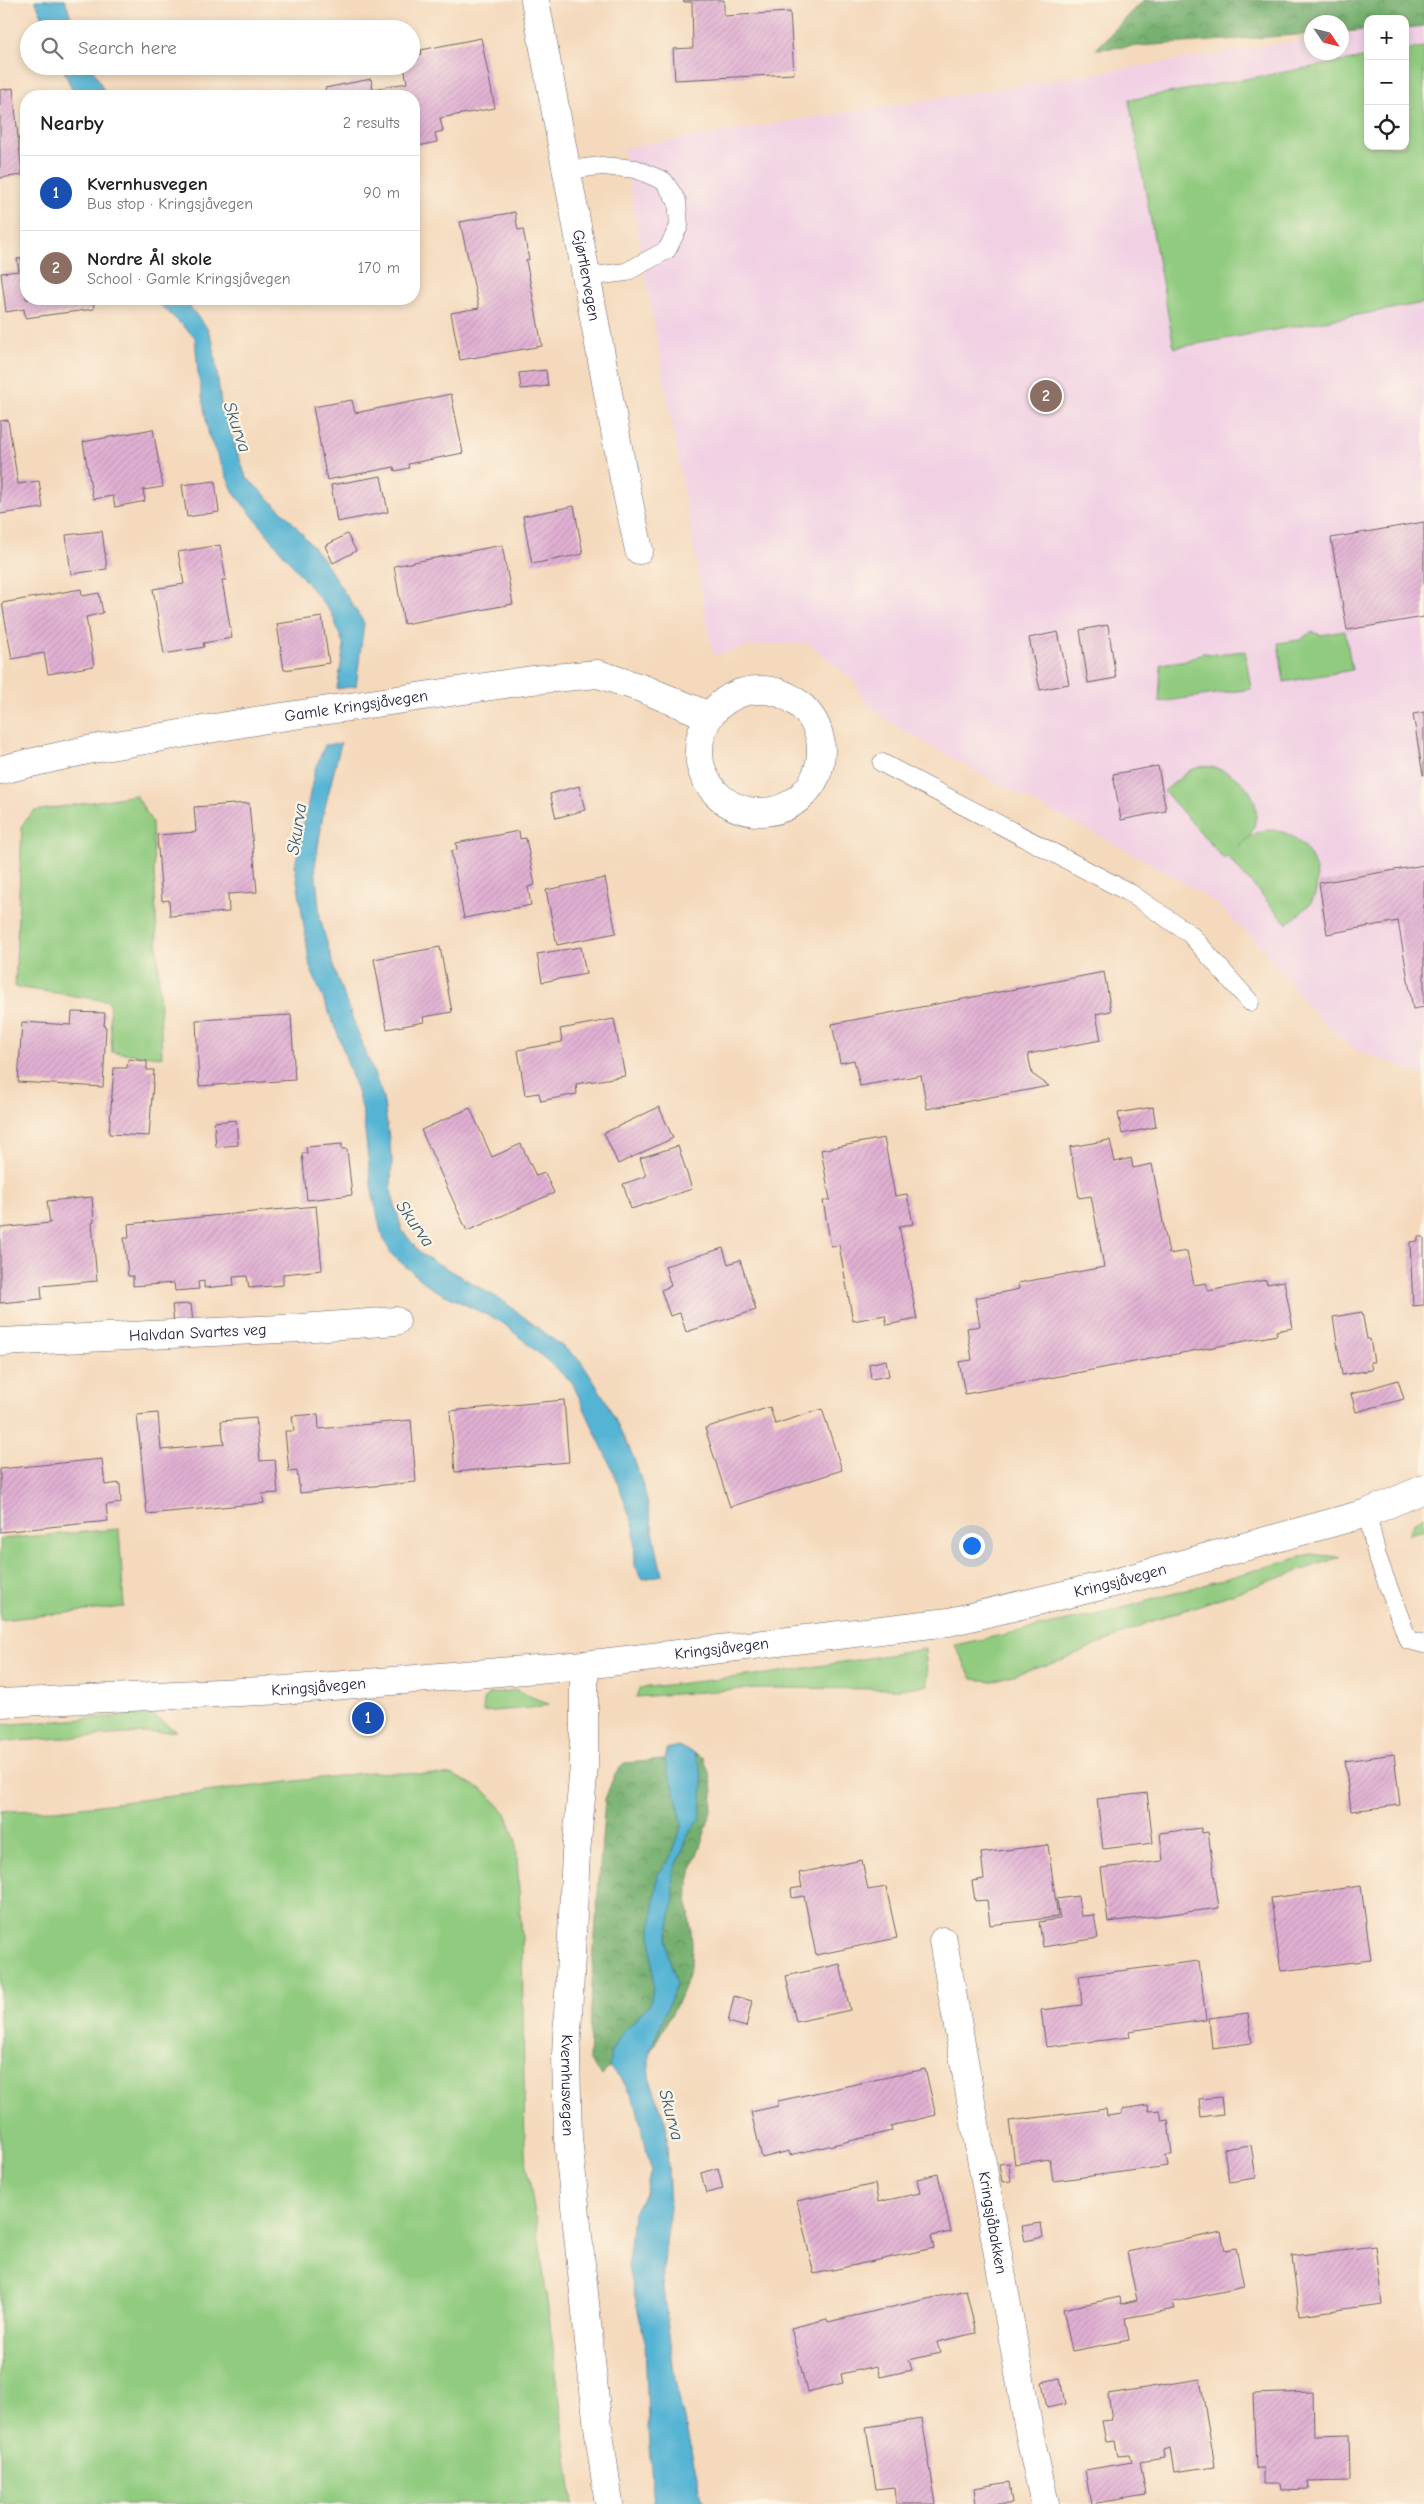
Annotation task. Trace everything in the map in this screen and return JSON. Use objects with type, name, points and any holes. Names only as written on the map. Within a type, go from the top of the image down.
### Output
[{"type":"street","name":"Gjørtlervegen","points":[[535,0],[639,550]]},
{"type":"street","name":"Gamle Kringsjåvegen","points":[[0,769],[87,750],[261,720],[522,681],[598,674],[644,689],[709,716]]},
{"type":"street","points":[[756,688],[784,692],[806,708],[820,733],[822,761],[812,786],[791,805],[765,813],[737,809],[714,793],[700,769],[698,741],[709,716],[730,697],[756,688]]},
{"type":"street","name":"Halvdan Svartes veg","points":[[0,1342],[301,1328],[396,1321]]},
{"type":"street","name":"Kringsjåvegen","points":[[0,1703],[284,1690],[584,1665],[949,1622],[1114,1583],[1367,1513],[1424,1489]]},
{"type":"street","name":"Kvernhusvegen","points":[[584,1665],[584,1766],[575,1863],[566,2056],[568,2138],[597,2419],[609,2504]]},
{"type":"street","name":"Kringsjåbakken","points":[[943,1941],[1021,2385],[1044,2504]]},
{"type":"lane","points":[[567,170],[602,166],[636,169],[664,181],[678,201],[679,226],[667,250],[626,272],[586,277]]},
{"type":"lane","points":[[882,763],[1130,893],[1190,934],[1250,1002]]},
{"type":"lane","points":[[1367,1513],[1377,1556],[1408,1640],[1424,1644]]},
{"type":"shaded area","points":[[1424,21],[1424,1075],[1356,1050],[1316,1016],[1261,946],[1212,900],[1156,866],[989,779],[886,720],[862,697],[855,682],[808,643],[749,646],[713,655],[623,148],[1304,40],[1304,60],[1349,60],[1349,33],[1364,31],[1364,150],[1409,150],[1409,23]]},
{"type":"green space","points":[[1144,0],[1424,0],[1424,26],[1409,28],[1409,15],[1364,15],[1364,30],[1349,31],[1349,15],[1304,15],[1304,34],[1096,49]]},
{"type":"green space","points":[[1424,47],[1424,303],[1174,348],[1129,100],[1364,58],[1364,150],[1409,150],[1409,49]]},
{"type":"green space","points":[[1345,631],[1352,670],[1284,682],[1278,643],[1300,640],[1311,632],[1321,635]]},
{"type":"green space","points":[[1245,651],[1251,689],[1159,702],[1161,664],[1188,660],[1202,653],[1215,654]]},
{"type":"green space","points":[[1204,766],[1216,768],[1238,779],[1253,797],[1256,808],[1256,820],[1251,833],[1238,847],[1252,835],[1266,830],[1280,831],[1292,836],[1303,845],[1311,856],[1316,869],[1317,883],[1314,897],[1306,908],[1287,924],[1227,856],[1224,859],[1164,791],[1190,770]]},
{"type":"green space","points":[[136,795],[152,822],[162,1057],[112,1052],[109,1001],[15,987],[22,825],[34,811]]},
{"type":"green space","points":[[1424,1516],[1424,1529],[1408,1535],[1414,1523]]},
{"type":"green space","points":[[119,1529],[124,1607],[0,1620],[0,1539]]},
{"type":"green space","points":[[1311,1554],[1340,1557],[1147,1623],[1061,1661],[992,1681],[972,1679],[955,1645],[1109,1612]]},
{"type":"green space","points":[[925,1649],[928,1685],[901,1689],[756,1688],[636,1697],[640,1688],[774,1673]]},
{"type":"green space","points":[[516,1690],[548,1704],[541,1707],[483,1712],[484,1698],[489,1694]]},
{"type":"green space","points":[[140,1715],[153,1716],[176,1731],[0,1742],[0,1725]]},
{"type":"green space","points":[[678,1746],[704,1758],[711,1781],[713,1796],[708,1821],[688,1887],[692,1944],[690,1966],[687,1979],[676,2005],[649,2054],[609,2067],[602,2076],[589,2060],[593,1962],[605,1799],[614,1776],[624,1763],[664,1760],[667,1749]]},
{"type":"green space","points":[[370,1772],[453,1775],[484,1790],[506,1813],[516,1841],[522,1940],[525,2153],[541,2253],[573,2504],[0,2504],[0,1811],[57,1810]]},
{"type":"water","points":[[35,0],[65,0],[72,20],[44,20]]},
{"type":"water","points":[[66,75],[96,75],[104,90],[72,90]]},
{"type":"water","points":[[160,305],[188,305],[207,328],[213,342],[221,404],[246,477],[288,517],[323,559],[364,623],[356,686],[337,689],[344,646],[332,614],[234,493],[209,437],[198,373],[195,337]]},
{"type":"water","points":[[341,743],[323,815],[315,866],[320,918],[336,975],[383,1097],[392,1159],[391,1191],[402,1230],[421,1254],[503,1301],[580,1360],[605,1399],[633,1456],[645,1492],[662,1575],[643,1579],[635,1566],[634,1527],[613,1471],[572,1382],[503,1323],[431,1288],[391,1254],[381,1232],[372,1191],[362,1107],[339,1037],[310,967],[295,866],[315,769],[325,745]]},
{"type":"water","points":[[678,1746],[694,1753],[700,1765],[703,1785],[700,1819],[689,1833],[673,1875],[674,1897],[667,1940],[668,1954],[677,1983],[649,2054],[649,2076],[666,2124],[670,2207],[662,2281],[675,2380],[702,2498],[706,2504],[654,2504],[649,2446],[645,2341],[628,2267],[633,2215],[645,2193],[651,2170],[637,2108],[622,2079],[609,2067],[611,2051],[623,2032],[650,2004],[653,1987],[651,1928],[658,1874],[671,1858],[682,1825],[677,1798],[664,1760],[667,1749]]},
{"type":"building","points":[[683,0],[724,0],[724,16],[790,12],[794,74],[675,80],[673,49],[693,48],[692,2],[684,2]]},
{"type":"building","points":[[481,38],[495,108],[440,118],[443,131],[435,133],[437,142],[420,146],[420,90],[326,90],[325,88],[371,79],[373,89],[407,83],[406,75],[420,75],[421,50]]},
{"type":"building","points":[[13,88],[20,156],[20,175],[0,178],[0,90]]},
{"type":"building","points":[[515,212],[518,230],[523,229],[529,260],[526,260],[542,346],[460,360],[451,313],[479,308],[460,222]]},
{"type":"building","points":[[17,259],[20,259],[20,305],[94,305],[94,309],[25,318],[24,309],[6,312],[1,273],[19,271]]},
{"type":"building","points":[[546,370],[548,386],[521,389],[519,373]]},
{"type":"building","points":[[451,394],[463,453],[408,464],[409,468],[395,471],[394,467],[327,480],[313,407],[352,400],[355,413]]},
{"type":"building","points":[[8,420],[18,484],[39,481],[43,508],[0,514],[0,421]]},
{"type":"building","points":[[153,429],[163,487],[143,490],[145,501],[115,507],[113,496],[93,499],[83,442]]},
{"type":"building","points":[[381,476],[388,512],[337,522],[331,485]]},
{"type":"building","points":[[215,481],[219,512],[187,517],[182,485]]},
{"type":"building","points":[[574,506],[583,554],[532,564],[523,516]]},
{"type":"building","points":[[1424,522],[1424,617],[1347,630],[1331,538]]},
{"type":"building","points":[[102,531],[107,569],[71,574],[66,535]]},
{"type":"building","points":[[347,534],[356,551],[333,563],[325,546]]},
{"type":"building","points":[[220,545],[226,580],[222,580],[232,638],[203,643],[204,647],[164,654],[153,589],[184,584],[178,552]]},
{"type":"building","points":[[502,545],[513,604],[404,624],[394,566]]},
{"type":"building","points":[[81,589],[82,596],[99,593],[103,613],[86,617],[94,666],[48,674],[44,653],[12,659],[2,603]]},
{"type":"building","points":[[322,617],[329,663],[284,670],[277,624]]},
{"type":"building","points":[[1108,625],[1116,678],[1088,683],[1080,630]]},
{"type":"building","points":[[1058,632],[1069,684],[1040,690],[1029,638]]},
{"type":"building","points":[[1424,712],[1424,775],[1423,775],[1413,714]]},
{"type":"building","points":[[1158,766],[1166,811],[1121,820],[1113,774]]},
{"type":"building","points":[[579,786],[585,810],[556,818],[550,794]]},
{"type":"building","points":[[249,803],[257,892],[228,894],[229,912],[170,916],[169,900],[162,901],[157,835],[196,832],[194,807]]},
{"type":"building","points":[[519,831],[520,839],[526,838],[535,885],[528,887],[531,905],[464,918],[451,851],[457,850],[456,843]]},
{"type":"building","points":[[1424,865],[1424,1007],[1413,1009],[1398,921],[1327,934],[1319,883]]},
{"type":"building","points":[[605,878],[616,933],[557,945],[546,890]]},
{"type":"building","points":[[440,947],[452,1012],[423,1017],[424,1022],[387,1029],[374,959]]},
{"type":"building","points":[[581,947],[586,974],[542,982],[537,954]]},
{"type":"building","points":[[1104,972],[1111,1011],[1096,1014],[1101,1040],[1028,1054],[1032,1074],[1049,1086],[927,1109],[921,1075],[860,1086],[854,1060],[840,1063],[832,1024]]},
{"type":"building","points":[[72,1012],[105,1013],[103,1087],[18,1082],[22,1022],[71,1025]]},
{"type":"building","points":[[291,1015],[295,1080],[199,1086],[196,1020]]},
{"type":"building","points":[[614,1019],[625,1076],[576,1084],[577,1094],[541,1101],[539,1093],[525,1095],[518,1050],[562,1042],[560,1029]]},
{"type":"building","points":[[128,1059],[147,1061],[147,1070],[154,1070],[149,1136],[109,1134],[114,1068],[127,1068]]},
{"type":"building","points":[[659,1107],[673,1138],[618,1164],[604,1133]]},
{"type":"building","points":[[1153,1107],[1156,1127],[1122,1134],[1118,1113]]},
{"type":"building","points":[[470,1108],[492,1157],[521,1144],[536,1176],[545,1173],[554,1193],[467,1231],[421,1130]]},
{"type":"building","points":[[236,1120],[238,1145],[216,1147],[214,1122]]},
{"type":"building","points":[[884,1138],[895,1196],[907,1194],[913,1224],[899,1226],[917,1319],[887,1325],[885,1315],[853,1321],[839,1245],[831,1246],[823,1201],[830,1200],[821,1150]]},
{"type":"building","points":[[1110,1140],[1115,1162],[1131,1158],[1133,1168],[1152,1164],[1169,1254],[1187,1251],[1194,1285],[1206,1283],[1208,1291],[1266,1280],[1267,1284],[1284,1281],[1293,1328],[1276,1331],[1277,1335],[965,1394],[959,1362],[972,1360],[967,1328],[980,1326],[975,1298],[1019,1289],[1018,1283],[1104,1267],[1091,1196],[1079,1198],[1070,1147]]},
{"type":"building","points":[[342,1144],[342,1149],[347,1149],[352,1195],[307,1200],[302,1153],[307,1153],[306,1147]]},
{"type":"building","points":[[678,1146],[692,1189],[631,1209],[623,1184],[646,1176],[640,1158]]},
{"type":"building","points":[[92,1197],[94,1222],[92,1223],[97,1281],[41,1286],[42,1299],[0,1303],[0,1228],[50,1223],[47,1201]]},
{"type":"building","points":[[316,1206],[322,1270],[283,1274],[283,1285],[249,1288],[247,1276],[233,1277],[234,1285],[204,1288],[204,1281],[198,1282],[199,1289],[175,1291],[174,1283],[133,1286],[133,1276],[128,1276],[124,1238],[129,1238],[128,1224]]},
{"type":"building","points":[[1418,1237],[1424,1237],[1424,1305],[1413,1306],[1410,1242],[1418,1241]]},
{"type":"building","points":[[723,1248],[728,1264],[740,1260],[756,1310],[686,1332],[680,1313],[670,1316],[661,1290],[671,1286],[665,1266]]},
{"type":"building","points":[[191,1304],[193,1323],[174,1324],[172,1305]]},
{"type":"building","points":[[1362,1312],[1374,1362],[1370,1362],[1372,1370],[1342,1375],[1333,1317]]},
{"type":"building","points":[[886,1360],[889,1376],[871,1379],[869,1364]]},
{"type":"building","points":[[1398,1380],[1404,1399],[1356,1412],[1351,1394]]},
{"type":"building","points":[[564,1400],[569,1462],[455,1472],[450,1411]]},
{"type":"building","points":[[770,1407],[775,1424],[822,1409],[842,1470],[730,1507],[705,1428]]},
{"type":"building","points":[[158,1413],[161,1450],[224,1444],[221,1421],[256,1418],[260,1461],[275,1460],[278,1493],[262,1494],[264,1503],[147,1514],[137,1415]]},
{"type":"building","points":[[318,1414],[319,1429],[411,1420],[416,1482],[300,1493],[297,1471],[289,1472],[285,1431],[294,1431],[292,1416]]},
{"type":"building","points":[[102,1459],[105,1485],[120,1483],[121,1503],[106,1505],[108,1521],[0,1532],[0,1469]]},
{"type":"building","points":[[1394,1754],[1400,1805],[1351,1811],[1345,1761]]},
{"type":"building","points":[[1147,1793],[1153,1843],[1103,1849],[1097,1799]]},
{"type":"building","points":[[1201,1828],[1202,1833],[1208,1832],[1219,1908],[1108,1922],[1101,1868],[1163,1861],[1160,1833]]},
{"type":"building","points":[[1048,1845],[1058,1917],[990,1925],[987,1900],[975,1901],[972,1881],[984,1879],[981,1853]]},
{"type":"building","points":[[862,1860],[868,1890],[886,1887],[897,1938],[816,1955],[804,1896],[792,1898],[791,1889],[802,1887],[799,1873]]},
{"type":"building","points":[[1361,1886],[1371,1960],[1281,1971],[1271,1898]]},
{"type":"building","points":[[1078,1896],[1081,1916],[1094,1915],[1098,1938],[1043,1947],[1039,1922],[1060,1919],[1057,1899]]},
{"type":"building","points":[[1199,1961],[1206,2020],[1129,2031],[1130,2037],[1046,2047],[1041,2010],[1082,2005],[1079,1976]]},
{"type":"building","points":[[840,1964],[850,2010],[796,2022],[786,1976]]},
{"type":"building","points":[[734,1996],[752,2001],[746,2027],[728,2022]]},
{"type":"building","points":[[1248,2013],[1252,2043],[1212,2048],[1209,2018]]},
{"type":"building","points":[[925,2069],[936,2115],[891,2126],[892,2131],[790,2155],[789,2151],[762,2158],[751,2112],[778,2106],[778,2101]]},
{"type":"building","points":[[1221,2097],[1223,2114],[1201,2117],[1199,2099]]},
{"type":"building","points":[[1148,2105],[1149,2111],[1160,2110],[1162,2121],[1168,2120],[1172,2155],[1166,2155],[1168,2166],[1053,2181],[1050,2159],[1015,2164],[1009,2121],[1106,2109],[1107,2116],[1122,2114],[1122,2109]]},
{"type":"building","points":[[1251,2145],[1256,2178],[1229,2182],[1224,2149]]},
{"type":"building","points":[[1009,2163],[1011,2181],[1002,2182],[999,2164]]},
{"type":"building","points":[[718,2168],[723,2189],[706,2193],[701,2173]]},
{"type":"building","points":[[938,2174],[951,2232],[931,2236],[934,2248],[814,2274],[797,2201],[875,2184],[878,2202],[920,2193],[917,2179]]},
{"type":"building","points":[[1041,2223],[1043,2237],[1025,2241],[1022,2226]]},
{"type":"building","points":[[1221,2232],[1225,2250],[1236,2248],[1244,2287],[1173,2302],[1175,2309],[1125,2318],[1129,2340],[1072,2351],[1063,2309],[1120,2297],[1121,2304],[1137,2300],[1127,2252]]},
{"type":"building","points":[[1375,2246],[1382,2304],[1299,2315],[1292,2256]]},
{"type":"building","points":[[966,2290],[976,2333],[937,2342],[940,2353],[909,2360],[912,2370],[880,2377],[877,2366],[841,2374],[843,2383],[807,2392],[791,2328],[827,2319],[828,2322]]},
{"type":"building","points":[[1060,2378],[1065,2404],[1047,2408],[1042,2382]]},
{"type":"building","points":[[1200,2379],[1215,2466],[1174,2472],[1170,2448],[1163,2450],[1164,2457],[1140,2461],[1146,2495],[1091,2504],[1085,2470],[1132,2462],[1130,2455],[1118,2456],[1115,2441],[1106,2442],[1102,2421],[1112,2420],[1108,2394]]},
{"type":"building","points":[[1313,2392],[1314,2435],[1349,2434],[1350,2481],[1308,2482],[1309,2489],[1281,2490],[1280,2484],[1263,2484],[1263,2468],[1256,2468],[1253,2394]]},
{"type":"building","points":[[922,2419],[936,2504],[896,2504],[894,2487],[876,2489],[866,2427]]},
{"type":"building","points":[[1009,2482],[1012,2504],[976,2504],[974,2488]]},
{"type":"place","name":"Nordre Ål skole","points":[[1046,396]]},
{"type":"place","name":"Kvernhusvegen","points":[[368,1718]]},
{"type":"water label","name":"Skurva","points":[[237,427]]},
{"type":"water label","name":"Skurva","points":[[297,829]]},
{"type":"water label","name":"Skurva","points":[[415,1224]]},
{"type":"water label","name":"Skurva","points":[[671,2115]]}]
